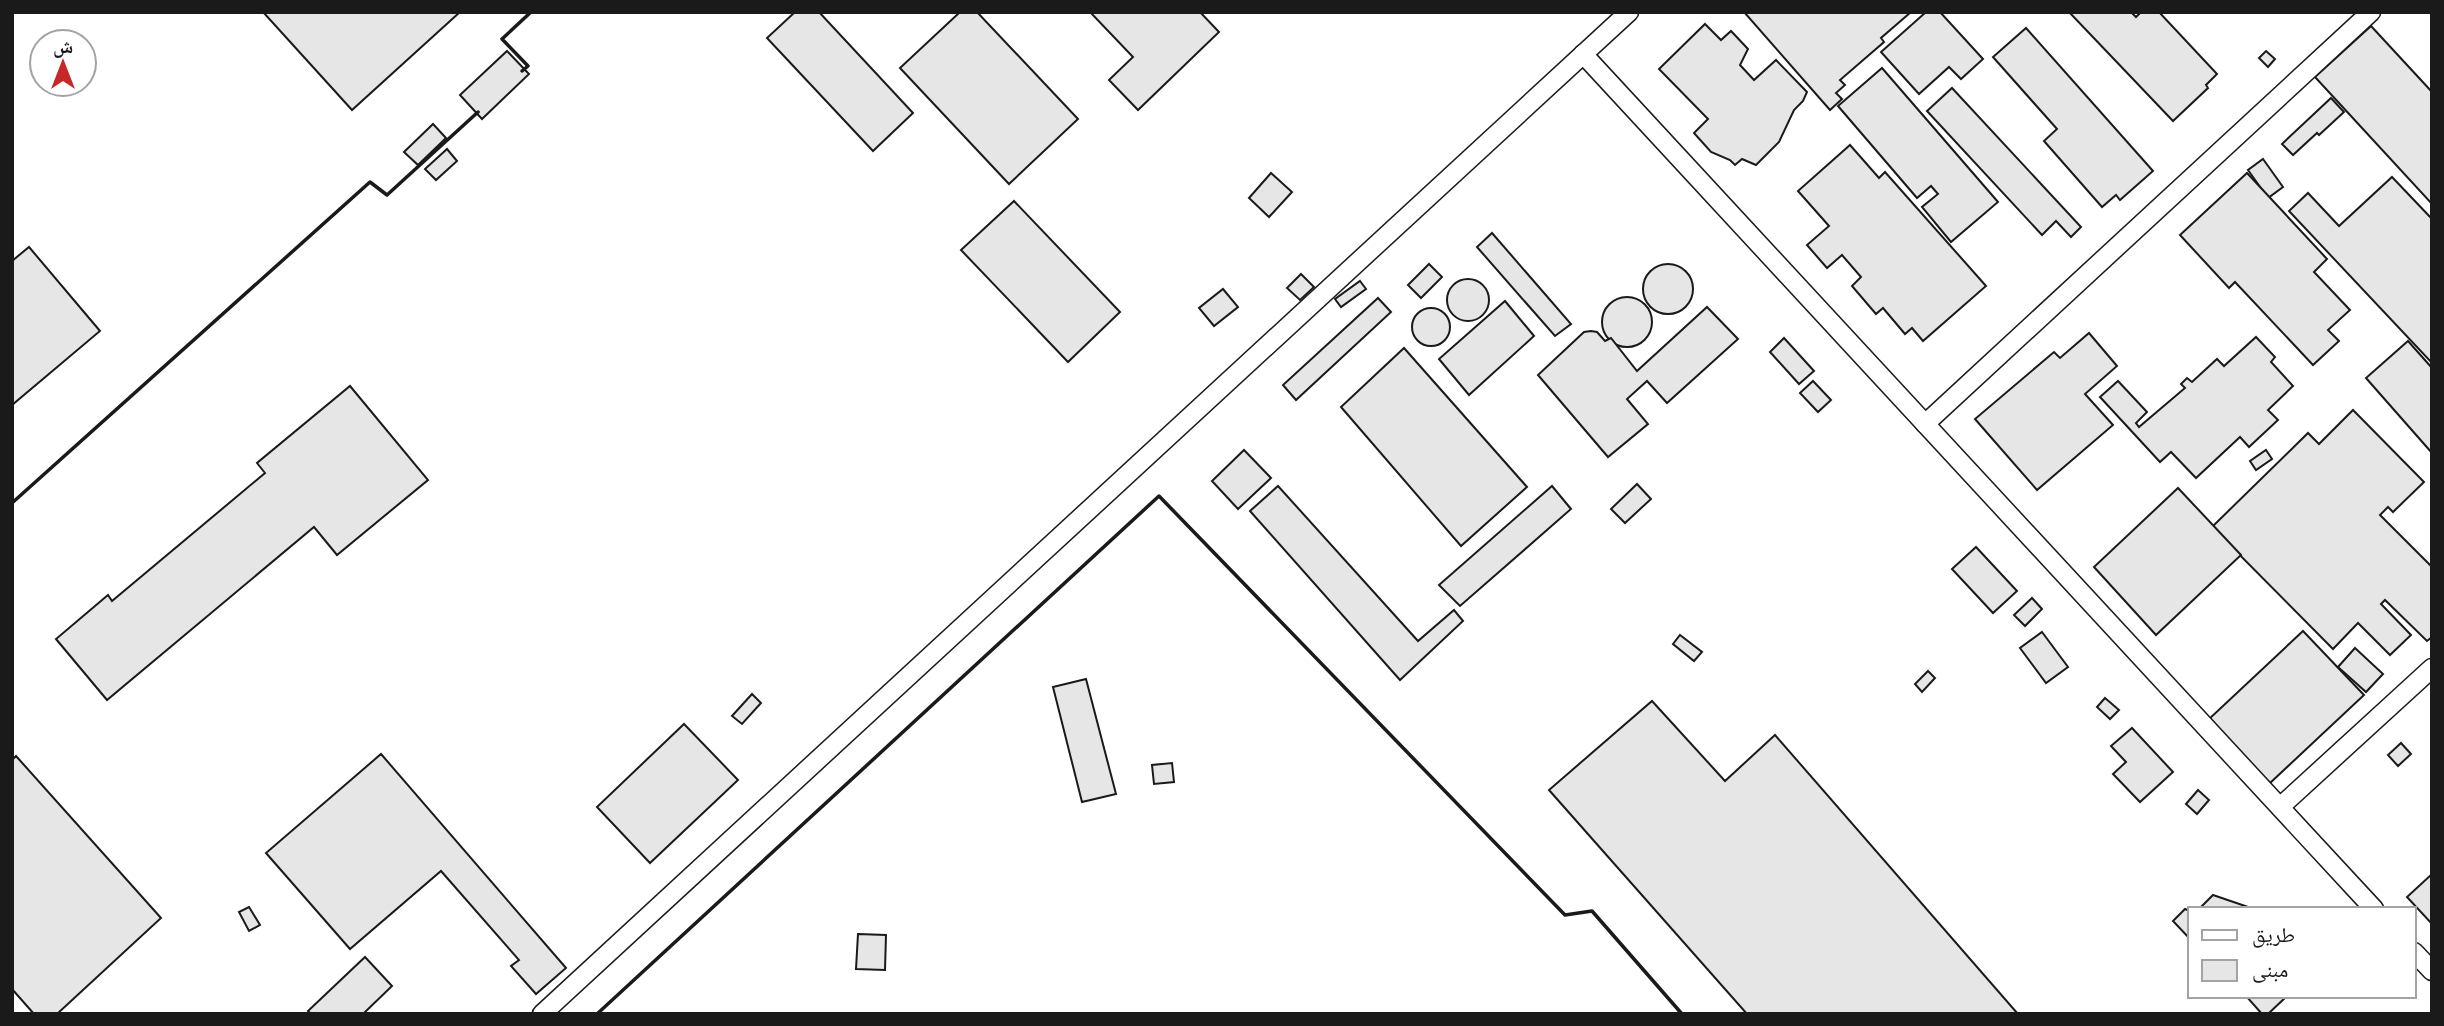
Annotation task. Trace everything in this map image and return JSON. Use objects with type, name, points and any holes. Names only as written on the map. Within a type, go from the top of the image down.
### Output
[{"type":"street","points":[[542,1014],[1629,12]]},
{"type":"street","points":[[1925,424],[2371,12]]},
{"type":"street","points":[[1583,54],[2372,907]]},
{"type":"street","points":[[2280,807],[2432,668]]},
{"type":"street","points":[[2416,954],[2432,971]]},
{"type":"building","points":[[263,12],[460,12],[352,110]]},
{"type":"building","points":[[795,12],[819,12],[913,113],[873,151],[767,38]]},
{"type":"building","points":[[960,12],[977,12],[1078,119],[1009,184],[900,68]]},
{"type":"building","points":[[1090,12],[1200,12],[1219,32],[1138,110],[1109,80],[1133,57]]},
{"type":"building","points":[[1744,12],[1911,12],[1881,38],[1884,42],[1840,80],[1845,85],[1836,93],[1842,99],[1830,110]]},
{"type":"building","points":[[1926,12],[1940,12],[1983,59],[1961,79],[1949,67],[1919,94],[1881,52]]},
{"type":"building","points":[[2069,12],[2131,12],[2136,17],[2141,12],[2159,12],[2217,74],[2206,85],[2208,88],[2173,121]]},
{"type":"building","points":[[1705,24],[1721,40],[1731,31],[1748,49],[1740,65],[1754,80],[1776,60],[1807,92],[1794,110],[1779,142],[1756,165],[1742,159],[1735,165],[1711,152],[1694,133],[1708,119],[1659,69]]},
{"type":"building","points":[[2371,26],[2432,92],[2432,204],[2315,77]]},
{"type":"building","points":[[2026,28],[2153,171],[2120,200],[2116,195],[2102,207],[2044,141],[2057,129],[1993,57]]},
{"type":"building","points":[[507,51],[529,74],[482,119],[460,95]]},
{"type":"building","points":[[2266,51],[2275,59],[2268,67],[2259,58]]},
{"type":"building","points":[[1882,68],[1998,202],[1951,242],[1922,207],[1938,194],[1931,186],[1917,198],[1838,106]]},
{"type":"building","points":[[1952,88],[2081,227],[2071,237],[2056,221],[2042,235],[1927,111]]},
{"type":"building","points":[[2331,98],[2344,112],[2293,155],[2282,144]]},
{"type":"building","points":[[433,124],[446,138],[418,165],[404,152]]},
{"type":"building","points":[[1850,145],[1879,178],[1885,172],[1986,286],[1923,341],[1912,328],[1905,334],[1883,308],[1876,314],[1852,286],[1861,277],[1842,255],[1827,268],[1807,245],[1829,226],[1798,191]]},
{"type":"building","points":[[447,149],[457,161],[436,180],[425,169]]},
{"type":"building","points":[[2263,159],[2283,187],[2268,198],[2248,170]]},
{"type":"building","points":[[1271,173],[1292,192],[1269,217],[1249,198]]},
{"type":"building","points":[[2247,173],[2327,259],[2314,272],[2350,310],[2328,330],[2339,341],[2313,365],[2235,282],[2229,288],[2180,235]]},
{"type":"building","points":[[2392,177],[2432,219],[2432,363],[2289,211],[2308,193],[2339,226]]},
{"type":"building","points":[[1014,201],[1120,312],[1068,362],[961,250]]},
{"type":"building","points":[[1492,233],[1571,324],[1555,336],[1477,247]]},
{"type":"building","points":[[29,247],[100,331],[12,405],[12,261]]},
{"type":"building","points":[[1429,264],[1442,277],[1421,298],[1408,285]]},
{"type":"building","points":[[1668,264],[1686,271],[1693,289],[1686,307],[1668,314],[1650,307],[1643,289],[1650,271]]},
{"type":"building","points":[[1301,274],[1314,287],[1300,300],[1287,288]]},
{"type":"building","points":[[1468,279],[1483,285],[1489,300],[1483,315],[1468,321],[1453,315],[1447,300],[1453,285]]},
{"type":"building","points":[[1360,281],[1366,289],[1341,307],[1335,299]]},
{"type":"building","points":[[1223,289],[1238,307],[1214,326],[1199,308]]},
{"type":"building","points":[[1627,297],[1645,304],[1652,322],[1645,340],[1627,347],[1609,340],[1602,322],[1609,304]]},
{"type":"building","points":[[1378,298],[1391,312],[1296,400],[1283,385]]},
{"type":"building","points":[[1505,301],[1534,336],[1469,395],[1439,359]]},
{"type":"building","points":[[1707,307],[1738,339],[1667,403],[1647,381],[1627,399],[1648,424],[1608,457],[1538,375],[1584,332],[1591,331],[1597,332],[1605,341],[1611,338],[1637,371]]},
{"type":"building","points":[[1431,308],[1444,314],[1450,327],[1444,340],[1431,346],[1418,340],[1412,327],[1418,314]]},
{"type":"building","points":[[2089,333],[2117,366],[2085,394],[2113,425],[2037,490],[1975,419],[2054,352],[2060,358]]},
{"type":"building","points":[[2256,337],[2275,357],[2271,362],[2293,386],[2268,410],[2278,420],[2249,447],[2240,437],[2196,478],[2171,452],[2160,462],[2100,397],[2118,381],[2147,412],[2136,423],[2139,427],[2185,388],[2181,384],[2187,378],[2192,382],[2217,359],[2224,366]]},
{"type":"building","points":[[1784,338],[1814,371],[1799,384],[1770,352]]},
{"type":"building","points":[[2408,341],[2432,368],[2432,453],[2366,378]]},
{"type":"building","points":[[1404,348],[1527,487],[1461,546],[1341,407]]},
{"type":"building","points":[[1813,381],[1831,400],[1818,412],[1800,393]]},
{"type":"building","points":[[350,386],[428,480],[337,555],[314,527],[107,700],[56,639],[108,595],[112,601],[265,473],[257,463]]},
{"type":"building","points":[[2353,410],[2424,482],[2393,512],[2388,507],[2380,515],[2432,567],[2432,637],[2427,641],[2385,600],[2381,604],[2411,635],[2390,655],[2358,623],[2333,649],[2212,527],[2308,433],[2319,444]]},
{"type":"building","points":[[1244,450],[1271,478],[1238,509],[1212,481]]},
{"type":"building","points":[[2266,450],[2272,459],[2256,470],[2250,461]]},
{"type":"building","points":[[1637,484],[1651,499],[1625,523],[1611,509]]},
{"type":"building","points":[[1278,486],[1418,641],[1454,610],[1463,621],[1400,680],[1250,511]]},
{"type":"building","points":[[1552,486],[1571,509],[1460,606],[1439,585]]},
{"type":"building","points":[[2178,488],[2241,555],[2156,635],[2094,567]]},
{"type":"building","points":[[1976,547],[2017,591],[1993,613],[1952,569]]},
{"type":"building","points":[[2032,598],[2042,609],[2025,626],[2014,615]]},
{"type":"building","points":[[2303,631],[2364,695],[2269,784],[2208,720]]},
{"type":"building","points":[[2042,632],[2068,667],[2046,683],[2020,648]]},
{"type":"building","points":[[1680,635],[1702,652],[1694,661],[1673,644]]},
{"type":"building","points":[[2355,648],[2383,674],[2366,692],[2338,667]]},
{"type":"building","points":[[1928,671],[1935,678],[1922,692],[1915,684]]},
{"type":"building","points":[[1086,679],[1116,794],[1082,802],[1053,687]]},
{"type":"building","points":[[752,694],[761,703],[742,724],[732,716]]},
{"type":"building","points":[[2105,698],[2119,710],[2110,719],[2097,707]]},
{"type":"building","points":[[1652,701],[1725,781],[1775,735],[2018,1014],[1747,1014],[1549,790]]},
{"type":"building","points":[[684,724],[738,780],[650,863],[597,807]]},
{"type":"building","points":[[2132,728],[2173,772],[2140,802],[2113,774],[2126,762],[2111,746]]},
{"type":"building","points":[[2401,743],[2411,754],[2398,766],[2388,755]]},
{"type":"building","points":[[381,754],[566,968],[536,994],[511,966],[519,960],[441,871],[350,949],[266,853]]},
{"type":"building","points":[[16,756],[161,918],[57,1014],[34,1014],[12,989],[12,760]]},
{"type":"building","points":[[1172,763],[1174,782],[1154,784],[1152,765]]},
{"type":"building","points":[[2198,790],[2209,800],[2197,814],[2186,804]]},
{"type":"building","points":[[2432,874],[2432,924],[2407,897]]},
{"type":"building","points":[[2213,895],[2248,907],[2201,907]]},
{"type":"building","points":[[249,907],[260,925],[249,931],[239,912]]},
{"type":"building","points":[[2185,909],[2188,910],[2188,937],[2173,921]]},
{"type":"building","points":[[858,934],[886,935],[885,970],[856,969]]},
{"type":"building","points":[[365,957],[392,986],[363,1014],[311,1014],[308,1011]]},
{"type":"building","points":[[2248,998],[2285,998],[2268,1014],[2262,1014]]},
{"type":"wall","points":[[522,71],[528,66],[502,39],[531,12]]},
{"type":"wall","points":[[12,503],[370,182],[387,195],[478,112]]},
{"type":"wall","points":[[597,1014],[1159,496],[1565,915],[1592,911],[1682,1014]]}]
